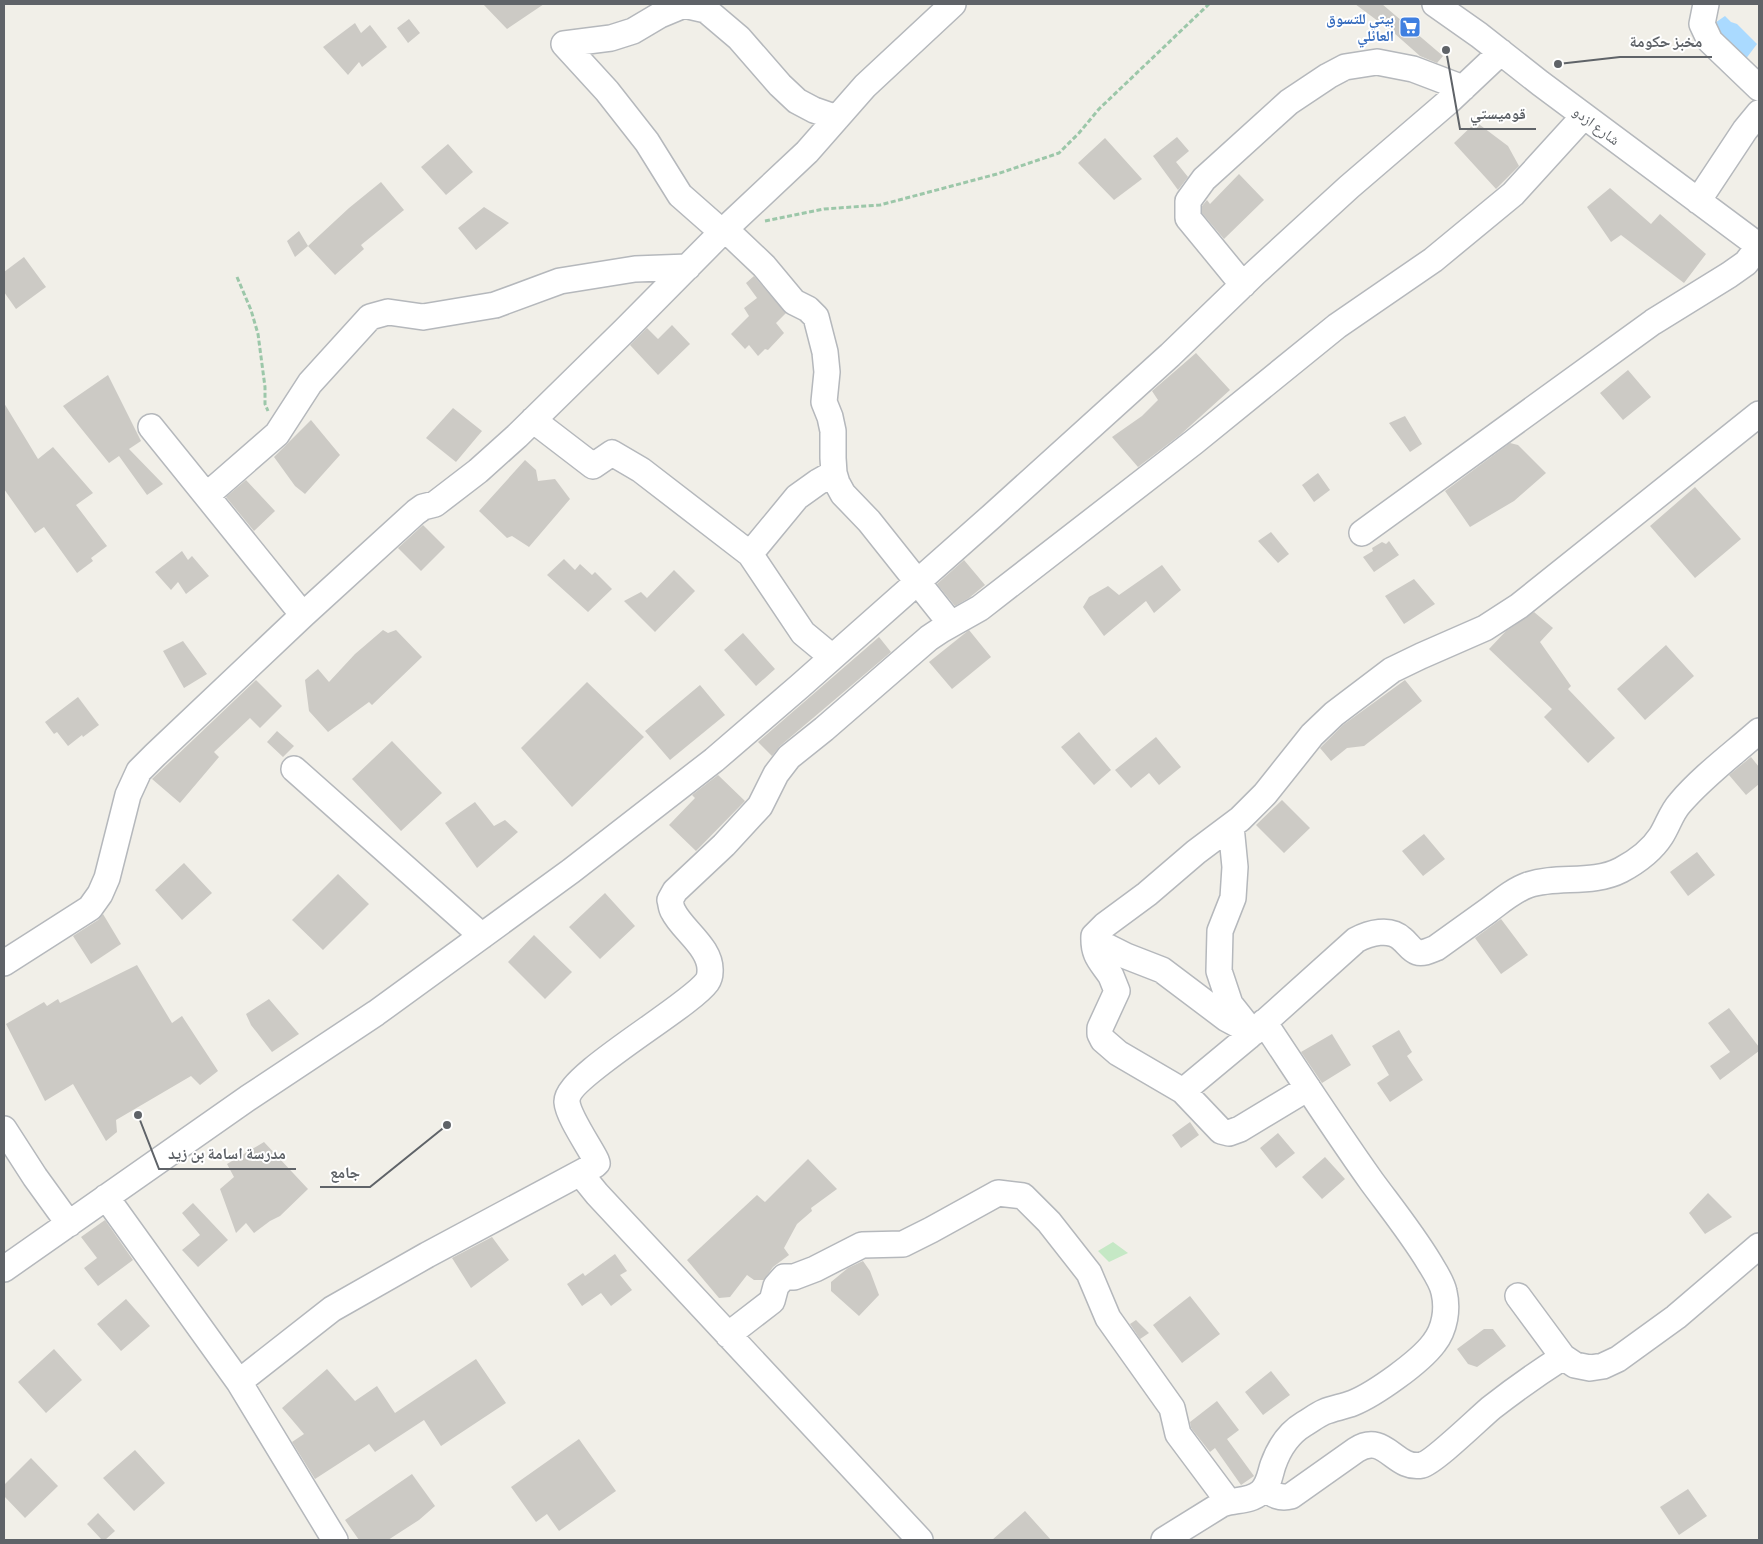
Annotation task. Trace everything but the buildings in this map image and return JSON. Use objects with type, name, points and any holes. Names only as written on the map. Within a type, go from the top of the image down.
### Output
[{"type":"street","points":[[4,963],[90,908],[100,894],[107,878],[128,794],[139,772],[197,713],[416,512],[423,507],[435,504],[478,471],[533,420],[723,230],[807,152],[865,86],[954,4]]},
{"type":"street","name":"شارع ازدو","points":[[1435,4],[1759,246]]},
{"type":"street","points":[[1706,4],[1702,24],[1710,41],[1759,88]]},
{"type":"street","points":[[837,118],[814,110],[797,100],[780,85],[739,38],[706,10],[684,5],[660,15],[626,34],[611,38],[564,44],[607,91],[641,135],[680,195],[764,266],[794,302],[808,309],[816,317],[825,352],[827,372],[824,402],[834,431],[834,473],[837,483],[843,494],[868,521],[951,624]]},
{"type":"street","points":[[4,1269],[248,1098],[376,1013],[571,871],[714,760],[800,686],[1170,355],[1349,187],[1463,88],[1501,52]]},
{"type":"street","points":[[1243,285],[1188,218],[1188,201],[1204,179],[1255,131],[1289,102],[1345,67],[1377,62],[1412,69],[1463,88]]},
{"type":"street","points":[[1698,200],[1745,130],[1759,113]]},
{"type":"street","points":[[239,1382],[332,1309],[597,1163],[568,1110],[566,1100],[572,1090],[594,1070],[700,991],[709,980],[708,958],[673,911],[670,900],[675,891],[751,817],[760,806],[776,774],[789,756],[824,729],[930,638],[980,608],[1194,442],[1337,326],[1433,260],[1513,194],[1584,116]]},
{"type":"street","points":[[1362,533],[1653,322],[1729,276],[1746,262],[1759,246]]},
{"type":"street","points":[[207,495],[277,434],[310,383],[370,317],[388,312],[423,317],[495,305],[560,281],[635,270],[688,267]]},
{"type":"street","points":[[1308,1088],[1240,1129],[1229,1133],[1221,1131],[1184,1091],[1118,1053],[1103,1040],[1100,1028],[1117,991],[1111,977],[1100,962],[1094,947],[1094,936],[1196,852],[1231,826],[1265,794],[1294,756],[1334,714],[1392,670],[1485,628],[1519,606],[1759,414]]},
{"type":"street","points":[[533,420],[593,466],[612,453],[641,470],[750,554],[803,633],[832,657]]},
{"type":"street","points":[[151,427],[303,614]]},
{"type":"street","points":[[750,554],[797,497],[834,473]]},
{"type":"street","points":[[1184,1091],[1356,940],[1368,934],[1385,932],[1400,936],[1411,948],[1418,952],[1424,952],[1436,948],[1504,899],[1526,886],[1544,881],[1606,876],[1621,870],[1652,848],[1662,835],[1669,818],[1679,804],[1693,789],[1759,731]]},
{"type":"street","points":[[294,769],[482,936]]},
{"type":"street","points":[[1164,1540],[1228,1502],[1249,1499],[1261,1492],[1265,1488],[1279,1452],[1288,1437],[1322,1412],[1353,1403],[1379,1389],[1410,1365],[1435,1342],[1446,1315],[1446,1303],[1442,1286],[1415,1240],[1372,1182],[1308,1088],[1258,1028],[1230,1004],[1219,971],[1220,932],[1233,898],[1235,867],[1231,826]]},
{"type":"street","points":[[1094,940],[1126,956],[1162,970],[1227,1019],[1258,1028]]},
{"type":"street","points":[[4,1129],[35,1177],[69,1224]]},
{"type":"street","points":[[580,1173],[597,1194],[920,1540]]},
{"type":"street","points":[[728,1335],[772,1301],[776,1286],[784,1277],[794,1277],[815,1269],[862,1245],[903,1244],[998,1193],[1024,1196],[1049,1222],[1089,1273],[1108,1318],[1164,1394],[1172,1408],[1178,1434],[1228,1502]]},
{"type":"street","points":[[106,1196],[239,1382],[335,1540]]},
{"type":"street","points":[[1518,1296],[1563,1356],[1575,1365],[1590,1368],[1603,1366],[1618,1359],[1676,1317],[1759,1246]]},
{"type":"street","points":[[1265,1488],[1278,1497],[1291,1496],[1366,1445],[1384,1447],[1406,1464],[1428,1463],[1490,1409],[1563,1356]]},
{"type":"path","points":[[762,222],[824,209],[880,205],[997,174],[1059,153],[1099,109],[1209,4]]},
{"type":"path","points":[[237,277],[251,310],[258,334],[264,404],[277,434]]},
{"type":"green space","points":[[1113,1242],[1128,1253],[1109,1262],[1098,1251]]},
{"type":"water","points":[[1725,16],[1731,22],[1737,24],[1757,44],[1745,60],[1709,27]]},
{"type":"place","name":"بيتي للتسوق العائلي","points":[[1410,27]]},
{"type":"place","name":"قوميستي","points":[[1446,50]]},
{"type":"place","name":"مخبز حكومة","points":[[1558,64]]},
{"type":"place","name":"مدرسة اسامة بن زيد","points":[[138,1115]]},
{"type":"place","name":"جامع","points":[[447,1125]]}]
